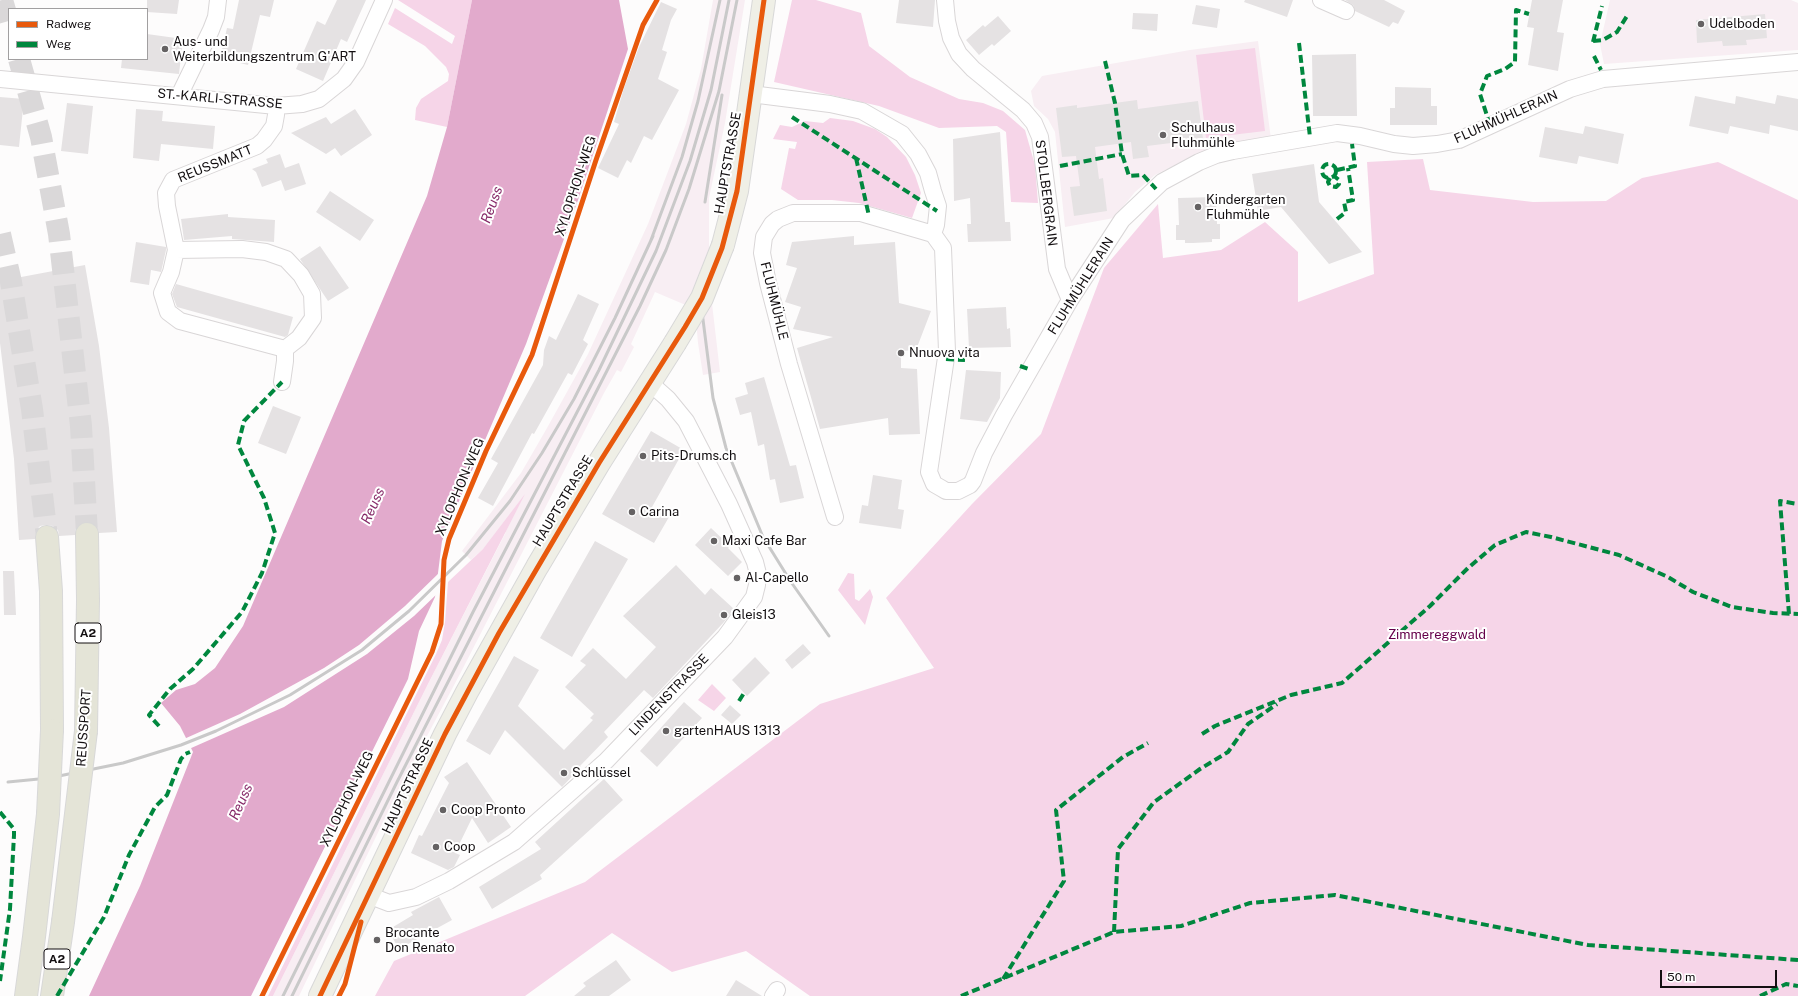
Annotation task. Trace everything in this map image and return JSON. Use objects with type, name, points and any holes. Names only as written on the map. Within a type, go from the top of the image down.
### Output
[{"type":"highway","name":"REUSSPORT","points":[[52,996],[63,922],[86,731],[88,600],[87,534]]},
{"type":"highway","name":"A2","points":[[26,996],[48,814],[52,730],[51,591],[47,537]]},
{"type":"main road","name":"HAUPTSTRASSE","points":[[320,996],[445,734],[499,633],[602,458],[694,312],[705,291],[722,248],[738,191],[764,0]]},
{"type":"street","points":[[179,96],[211,30],[216,17],[218,0]]},
{"type":"street","name":"ST.-KARLI-STRASSE","points":[[0,79],[276,106],[302,104],[319,99],[344,79],[356,62],[384,0]]},
{"type":"street","name":"STOLLBERGRAIN","points":[[945,0],[947,21],[959,54],[973,69],[1023,110],[1034,123],[1040,137],[1057,268],[1070,300]]},
{"type":"street","points":[[1321,0],[1346,10]]},
{"type":"street","name":"FLUHMÜHLERAIN","points":[[933,234],[943,248],[947,351],[929,472],[934,484],[940,488],[946,491],[958,491],[970,485],[973,481],[984,453],[1004,415],[1070,300],[1122,220],[1162,182],[1216,155],[1337,133],[1360,136],[1394,144],[1413,146],[1459,140],[1570,89],[1604,79],[1798,62]]},
{"type":"street","points":[[750,103],[830,104],[862,111],[902,134],[918,154],[928,173],[938,206],[933,234]]},
{"type":"street","name":"REUSSMATT","points":[[276,106],[274,126],[264,140],[257,146],[173,180],[166,193],[167,206],[176,250],[171,272],[162,293],[168,312],[180,321],[285,349]]},
{"type":"street","name":"FLUHMÜHLE","points":[[835,517],[789,364],[768,283],[762,253],[764,237],[772,224],[778,219],[793,213],[861,213],[933,234]]},
{"type":"street","points":[[176,250],[242,249],[266,252],[286,259],[301,274],[312,294],[313,318],[299,338],[285,349],[282,382]]},
{"type":"street","name":"LINDENSTRASSE","points":[[368,895],[389,903],[416,897],[449,881],[514,842],[606,761],[725,637],[754,597],[758,574],[755,562],[729,504],[686,421],[668,399],[650,383]]},
{"type":"shaded area","points":[[713,0],[745,0],[725,123],[709,198],[709,278],[720,372],[703,375],[695,309],[655,292],[631,344],[634,347],[621,372],[617,370],[604,393],[461,672],[401,785],[299,996],[273,996],[428,684],[506,532],[471,560],[462,551],[521,473],[547,428],[588,354],[648,224],[686,124],[701,69]]},
{"type":"shaded area","name":"Udelboden","points":[[1610,0],[1791,0],[1798,3],[1798,50],[1604,64],[1600,44]]},
{"type":"shaded area","name":"Schulhaus Fluhmühle","points":[[1258,41],[1271,139],[1216,146],[1155,175],[1135,192],[1114,218],[1065,227],[1055,132],[1048,119],[1034,106],[1031,91],[1042,76],[1190,50]]},
{"type":"green space","points":[[398,0],[472,0],[447,127],[415,120],[416,108],[421,99],[448,81],[449,74],[446,67],[425,46],[388,24],[395,8],[452,44],[455,36]]},
{"type":"green space","points":[[792,0],[816,0],[861,13],[869,46],[910,77],[959,99],[983,103],[1003,111],[1025,130],[1035,165],[1038,203],[1011,202],[1006,132],[997,126],[939,128],[879,106],[774,82]]},
{"type":"green space","points":[[1255,48],[1265,131],[1206,138],[1196,55]]},
{"type":"green space","points":[[830,118],[853,121],[875,129],[887,137],[906,157],[915,175],[921,193],[912,218],[859,203],[832,200],[798,200],[781,189],[789,148],[795,149],[797,142],[773,139],[780,125],[792,127],[805,121],[823,123]]},
{"type":"green space","name":"Zimmereggwald","points":[[1423,159],[1430,190],[1533,202],[1606,201],[1642,178],[1718,162],[1798,200],[1798,996],[810,996],[746,951],[672,972],[612,933],[525,996],[375,996],[394,961],[585,882],[820,704],[934,668],[886,598],[972,504],[1041,434],[1104,268],[1158,204],[1163,258],[1221,250],[1265,222],[1298,252],[1298,302],[1374,274],[1367,162]]},
{"type":"green space","points":[[525,494],[428,684],[273,996],[268,996],[436,654],[442,640],[445,622],[448,582],[483,549]]},
{"type":"green space","points":[[848,573],[854,574],[855,599],[859,601],[870,589],[873,597],[865,625],[838,590]]},
{"type":"green space","points":[[712,684],[726,698],[714,711],[698,700]]},
{"type":"water","name":"Reuss","points":[[472,0],[619,0],[628,49],[578,200],[526,344],[442,541],[435,597],[419,631],[408,679],[251,996],[89,996],[140,886],[193,752],[180,726],[161,703],[176,690],[195,684],[215,668],[243,626],[427,196],[447,127]]},
{"type":"pier","points":[[440,572],[438,593],[414,616],[367,654],[284,707],[189,749],[184,739],[240,714],[324,668],[359,645],[405,606]]},
{"type":"building","points":[[147,0],[179,0],[177,14],[148,12]]},
{"type":"building","points":[[239,0],[274,0],[270,17],[260,15],[248,65],[220,58],[227,28],[233,29]]},
{"type":"building","points":[[337,0],[366,0],[347,42],[341,39],[323,81],[296,69],[317,21],[325,25]]},
{"type":"building","points":[[899,0],[935,0],[933,27],[896,23]]},
{"type":"building","points":[[1245,0],[1293,0],[1287,17],[1244,2]]},
{"type":"building","points":[[1345,0],[1384,0],[1405,11],[1398,24],[1393,22],[1389,27],[1355,11],[1353,5]]},
{"type":"building","points":[[1532,0],[1563,0],[1557,32],[1564,33],[1558,71],[1528,65],[1534,28],[1527,27]]},
{"type":"building","points":[[661,2],[677,9],[671,20],[662,50],[667,52],[658,79],[679,90],[652,140],[644,136],[631,163],[627,160],[618,178],[598,168],[619,124],[614,122],[624,88],[639,47]]},
{"type":"building","points":[[1196,5],[1220,9],[1217,28],[1192,24]]},
{"type":"building","points":[[1133,13],[1158,14],[1157,31],[1132,29]]},
{"type":"building","points":[[1765,14],[1767,38],[1746,40],[1747,45],[1723,46],[1722,41],[1697,43],[1696,20]]},
{"type":"building","points":[[998,16],[1011,31],[994,46],[992,44],[979,55],[966,40],[983,25],[985,27]]},
{"type":"building","name":"Aus- und Weiterbildungszentrum G'ART","points":[[148,34],[183,39],[179,74],[121,68],[122,60],[148,60]]},
{"type":"building","points":[[1356,54],[1357,116],[1313,116],[1312,55]]},
{"type":"building","points":[[1395,87],[1431,88],[1431,106],[1437,106],[1437,125],[1390,125],[1390,108],[1395,108]]},
{"type":"building","points":[[1777,95],[1798,99],[1798,131],[1770,125],[1769,134],[1730,126],[1728,134],[1689,126],[1695,96],[1735,104],[1736,96],[1775,104]]},
{"type":"building","points":[[0,97],[24,99],[19,147],[0,145]]},
{"type":"building","points":[[1137,100],[1138,109],[1198,101],[1203,139],[1147,146],[1149,157],[1133,159],[1131,142],[1095,147],[1099,179],[1103,178],[1107,211],[1074,216],[1070,187],[1080,186],[1076,156],[1062,157],[1056,108],[1077,105],[1077,108]]},
{"type":"building","points":[[67,103],[93,106],[88,154],[61,151]]},
{"type":"building","points":[[136,109],[163,111],[162,121],[215,126],[213,149],[161,144],[159,161],[133,158]]},
{"type":"building","points":[[355,109],[372,135],[341,156],[335,148],[326,154],[291,133],[326,117],[331,124]]},
{"type":"building","points":[[1585,126],[1624,134],[1618,164],[1579,156],[1577,164],[1539,157],[1545,127],[1583,134]]},
{"type":"building","points":[[1000,132],[1005,222],[1010,222],[1011,241],[968,242],[967,224],[971,224],[970,198],[954,201],[953,139]]},
{"type":"building","points":[[280,154],[285,168],[299,163],[306,184],[285,191],[281,180],[262,187],[256,172],[252,169],[268,163],[266,159]]},
{"type":"building","points":[[1314,164],[1319,202],[1362,252],[1329,264],[1281,207],[1258,211],[1252,174]]},
{"type":"building","points":[[330,191],[374,220],[360,241],[316,212]]},
{"type":"building","points":[[1216,197],[1217,224],[1220,224],[1220,239],[1212,239],[1212,242],[1193,243],[1185,243],[1185,240],[1176,240],[1176,225],[1179,225],[1178,198]]},
{"type":"building","points":[[228,214],[228,217],[275,220],[274,242],[232,239],[232,236],[184,240],[181,219]]},
{"type":"building","points":[[854,236],[854,245],[895,242],[899,303],[931,311],[916,350],[901,351],[901,368],[917,369],[920,434],[889,435],[888,418],[820,429],[797,348],[833,337],[793,329],[801,307],[785,302],[797,268],[786,265],[792,242]]},
{"type":"building","points":[[136,242],[166,247],[161,272],[151,270],[149,285],[130,282]]},
{"type":"building","points":[[320,246],[349,288],[328,301],[300,259]]},
{"type":"building","points":[[85,265],[99,346],[109,428],[117,532],[99,533],[97,527],[93,523],[86,522],[80,524],[76,528],[75,535],[59,536],[58,530],[53,526],[46,525],[40,526],[36,531],[35,539],[19,540],[14,459],[0,343],[0,281]]},
{"type":"building","points":[[176,284],[293,317],[288,335],[285,337],[177,307],[172,294]]},
{"type":"building","points":[[578,294],[599,304],[583,340],[588,344],[572,375],[568,373],[534,434],[532,433],[493,506],[478,498],[498,463],[491,459],[543,365],[544,350],[549,336],[556,340]]},
{"type":"building","points":[[1006,307],[1007,329],[1010,328],[1011,347],[969,348],[967,309]]},
{"type":"building","points":[[966,370],[1001,372],[1000,398],[987,422],[960,419]]},
{"type":"building","points":[[764,377],[790,466],[796,465],[804,498],[780,503],[775,479],[770,480],[764,444],[758,446],[751,412],[740,415],[735,398],[748,394],[745,383]]},
{"type":"building","points":[[273,406],[301,417],[286,454],[258,443]]},
{"type":"building","points":[[651,431],[684,450],[652,507],[669,517],[654,543],[602,514]]},
{"type":"building","points":[[873,475],[902,480],[898,509],[904,510],[901,529],[859,523],[862,505],[868,506]]},
{"type":"building","points":[[711,528],[730,546],[728,548],[742,562],[728,576],[695,545]]},
{"type":"building","points":[[595,541],[628,559],[572,657],[540,638]]},
{"type":"building","points":[[676,565],[705,595],[711,588],[734,609],[724,622],[653,698],[644,690],[604,732],[608,737],[562,787],[505,730],[490,755],[466,741],[514,656],[539,670],[518,706],[564,750],[593,720],[590,718],[594,714],[565,687],[586,665],[580,661],[593,648],[626,679],[656,647],[623,616]]},
{"type":"building","points":[[3,571],[14,571],[16,615],[4,615]]},
{"type":"building","points":[[803,644],[811,653],[792,669],[785,660]]},
{"type":"building","points":[[755,657],[770,673],[747,696],[732,680]]},
{"type":"building","points":[[684,702],[702,718],[657,767],[640,751]]},
{"type":"building","points":[[730,705],[741,715],[732,724],[721,715]]},
{"type":"building","points":[[467,762],[511,827],[488,843],[472,818],[455,853],[460,855],[454,867],[448,870],[411,853],[419,835],[422,836],[449,783],[444,777]]},
{"type":"building","points":[[604,779],[623,800],[540,875],[542,879],[492,909],[479,887],[541,849],[535,842]]},
{"type":"building","points":[[439,897],[452,920],[399,949],[388,930],[413,915],[411,912]]},
{"type":"building","points":[[616,960],[631,980],[609,996],[574,996],[586,986],[583,983]]},
{"type":"building","points":[[736,980],[762,996],[726,996]]},
{"type":"tunnel","points":[[2,0],[8,21]]},
{"type":"tunnel","points":[[19,60],[41,137],[59,234],[81,426],[87,534]]},
{"type":"tunnel","points":[[0,234],[11,282],[32,409],[47,537]]},
{"type":"railway","points":[[651,240],[682,157],[698,101],[720,0]]},
{"type":"railway","points":[[283,996],[473,612],[599,370],[656,251],[690,161],[711,90],[729,0]]},
{"type":"railway","points":[[292,996],[397,782],[640,306],[666,250],[689,189],[719,91],[737,0]]},
{"type":"railway","points":[[705,202],[722,95]]},
{"type":"railway","points":[[8,782],[49,778],[123,763],[181,745],[216,731],[290,695],[362,650],[409,611],[466,555],[510,501],[542,453],[574,399],[615,318],[653,236]]},
{"type":"railway","points":[[701,304],[713,398],[726,448],[763,537],[791,582],[829,636]]},
{"type":"marked path","points":[[1593,42],[1602,6]]},
{"type":"marked path","points":[[1490,125],[1480,94],[1487,76],[1505,69],[1515,62],[1516,10],[1529,14]]},
{"type":"marked path","points":[[1593,41],[1603,40],[1617,32],[1627,16]]},
{"type":"marked path","points":[[1299,43],[1310,137]]},
{"type":"marked path","points":[[1594,56],[1601,70]]},
{"type":"marked path","points":[[1105,61],[1115,103],[1122,154],[1129,176],[1143,175],[1156,189]]},
{"type":"marked path","points":[[792,117],[937,211]]},
{"type":"marked path","points":[[1337,170],[1355,166],[1352,144]]},
{"type":"marked path","points":[[1060,166],[1122,154]]},
{"type":"marked path","points":[[856,158],[869,216]]},
{"type":"marked path","points":[[1326,164],[1332,164],[1336,168],[1336,171],[1336,174],[1332,178],[1326,178],[1322,174],[1322,168],[1326,164]]},
{"type":"marked path","points":[[1337,219],[1346,212],[1344,202],[1353,200],[1348,168]]},
{"type":"marked path","points":[[1330,178],[1328,182],[1330,186],[1336,187],[1339,184],[1339,180],[1334,176]]},
{"type":"marked path","points":[[946,359],[965,360]]},
{"type":"marked path","points":[[1020,366],[1031,370]]},
{"type":"marked path","points":[[159,726],[149,715],[170,689],[193,669],[242,612],[262,573],[275,533],[264,498],[238,445],[244,421],[282,382]]},
{"type":"marked path","points":[[1789,614],[1780,501],[1798,504]]},
{"type":"marked path","points":[[1202,734],[1215,726],[1291,695],[1342,683],[1430,606],[1468,568],[1495,545],[1526,532],[1619,555],[1668,577],[1693,592],[1732,607],[1773,613],[1798,614]]},
{"type":"marked path","points":[[739,701],[744,693]]},
{"type":"marked path","points":[[1114,932],[1118,849],[1154,802],[1200,769],[1228,752],[1248,724],[1277,704]]},
{"type":"marked path","points":[[1003,979],[1064,881],[1056,810],[1123,757],[1148,743]]},
{"type":"marked path","points":[[57,996],[104,917],[129,855],[155,807],[167,795],[181,759],[185,754],[190,752]]},
{"type":"marked path","points":[[0,812],[14,829],[10,909],[0,981]]},
{"type":"marked path","points":[[961,996],[1114,932],[1181,926],[1250,903],[1335,895],[1588,945],[1798,960]]},
{"type":"marked path","points":[[1760,996],[1786,984],[1798,986]]},
{"type":"cycle path","name":"XYLOPHON-WEG","points":[[262,996],[432,652],[441,624],[444,560],[449,539],[486,451],[532,355],[596,160],[643,25],[657,0]]},
{"type":"cycle path","points":[[320,996],[445,734],[499,633],[599,463],[702,298],[722,248],[737,191],[764,0]]},
{"type":"cycle path","points":[[339,996],[345,984],[361,922]]},
{"type":"place","name":"Udelboden","points":[[1701,24]]},
{"type":"place","name":"Aus- und Weiterbildungszentrum G'ART","points":[[165,49]]},
{"type":"place","name":"Schulhaus Fluhmühle","points":[[1163,135]]},
{"type":"place","name":"Kindergarten Fluhmühle","points":[[1198,207]]},
{"type":"place","name":"Nnuova vita","points":[[901,353]]},
{"type":"place","name":"Pits-Drums.ch","points":[[643,456]]},
{"type":"place","name":"Carina","points":[[632,512]]},
{"type":"place","name":"Maxi Cafe Bar","points":[[714,541]]},
{"type":"place","name":"Al-Capello","points":[[737,578]]},
{"type":"place","name":"Gleis13","points":[[724,615]]},
{"type":"place","name":"gartenHAUS 1313","points":[[666,731]]},
{"type":"place","name":"Schlüssel","points":[[564,773]]},
{"type":"place","name":"Coop Pronto","points":[[443,810]]},
{"type":"place","name":"Coop","points":[[436,847]]},
{"type":"place","name":"Brocante Don Renato","points":[[377,940]]}]
